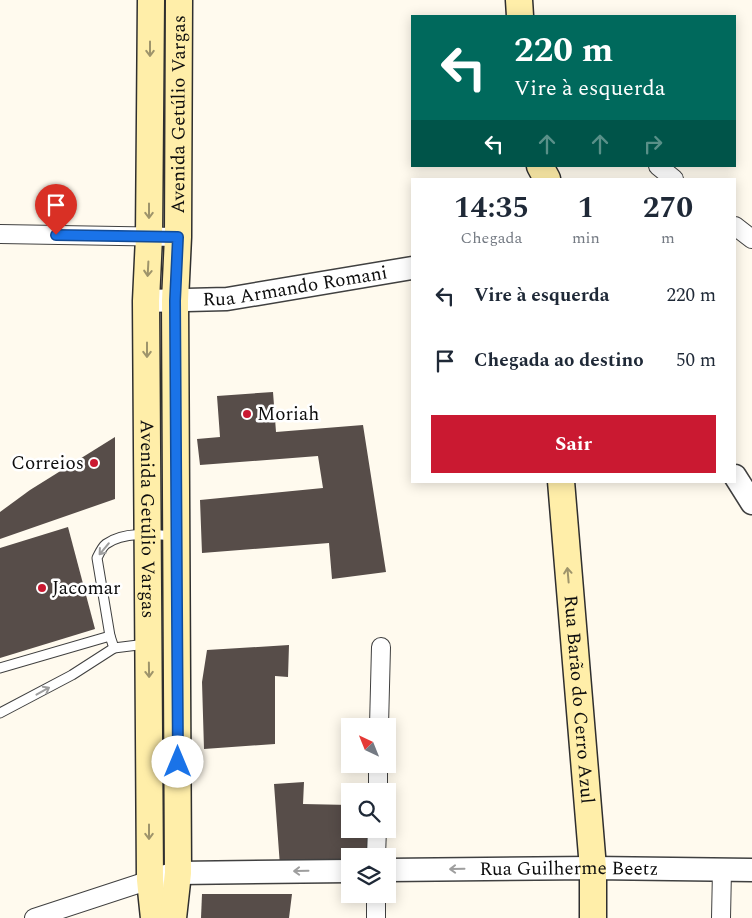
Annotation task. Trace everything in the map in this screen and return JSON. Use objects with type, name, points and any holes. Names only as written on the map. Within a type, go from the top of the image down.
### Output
[{"type":"main road","name":"Avenida Getúlio Vargas","points":[[151,0],[149,237],[146,301],[150,880],[154,918]]},
{"type":"main road","name":"Avenida Getúlio Vargas","points":[[173,918],[178,872],[175,301],[178,237],[179,0]]},
{"type":"main road","points":[[519,0],[520,15]]},
{"type":"main road","points":[[541,167],[547,178]]},
{"type":"main road","name":"Rua Barão do Cerro Azul","points":[[560,483],[593,868],[593,918]]},
{"type":"street","points":[[659,167],[673,178]]},
{"type":"street","points":[[736,227],[752,239]]},
{"type":"street","points":[[0,234],[178,237]]},
{"type":"street","name":"Rua Armando Romani","points":[[146,301],[228,299],[411,268]]},
{"type":"street","points":[[736,478],[752,503]]},
{"type":"street","points":[[379,718],[380,647]]},
{"type":"street","name":"Rua Guilherme Beetz","points":[[396,870],[593,868],[752,870]]},
{"type":"street","points":[[721,918],[722,870]]},
{"type":"street","points":[[34,918],[178,872],[341,871]]},
{"type":"street","points":[[376,903],[376,918]]},
{"type":"lane","points":[[114,648],[110,636],[97,558],[106,544],[125,536],[148,534],[176,536]]},
{"type":"lane","points":[[0,668],[110,636]]},
{"type":"lane","points":[[0,713],[72,675],[114,648],[148,644]]},
{"type":"building","points":[[273,392],[276,432],[363,425],[386,572],[332,579],[329,543],[202,553],[200,500],[323,488],[318,456],[200,465],[197,439],[220,437],[217,396]]},
{"type":"building","name":"Correios","points":[[115,437],[115,499],[0,539],[0,512],[30,490]]},
{"type":"building","name":"Jacomar","points":[[68,527],[95,629],[0,658],[0,548]]},
{"type":"building","points":[[289,645],[288,677],[275,676],[275,744],[204,749],[202,682],[207,650]]},
{"type":"building","points":[[304,782],[303,804],[341,805],[341,838],[372,838],[372,848],[341,848],[341,864],[280,866],[274,784]]},
{"type":"building","points":[[202,894],[292,894],[289,918],[201,918]]},
{"type":"place","name":"Moriah","points":[[247,414]]},
{"type":"place","name":"Correios","points":[[94,463]]},
{"type":"place","name":"Jacomar","points":[[42,588]]},
{"type":"route","points":[[56,235],[178,237],[175,301],[178,762]]}]
